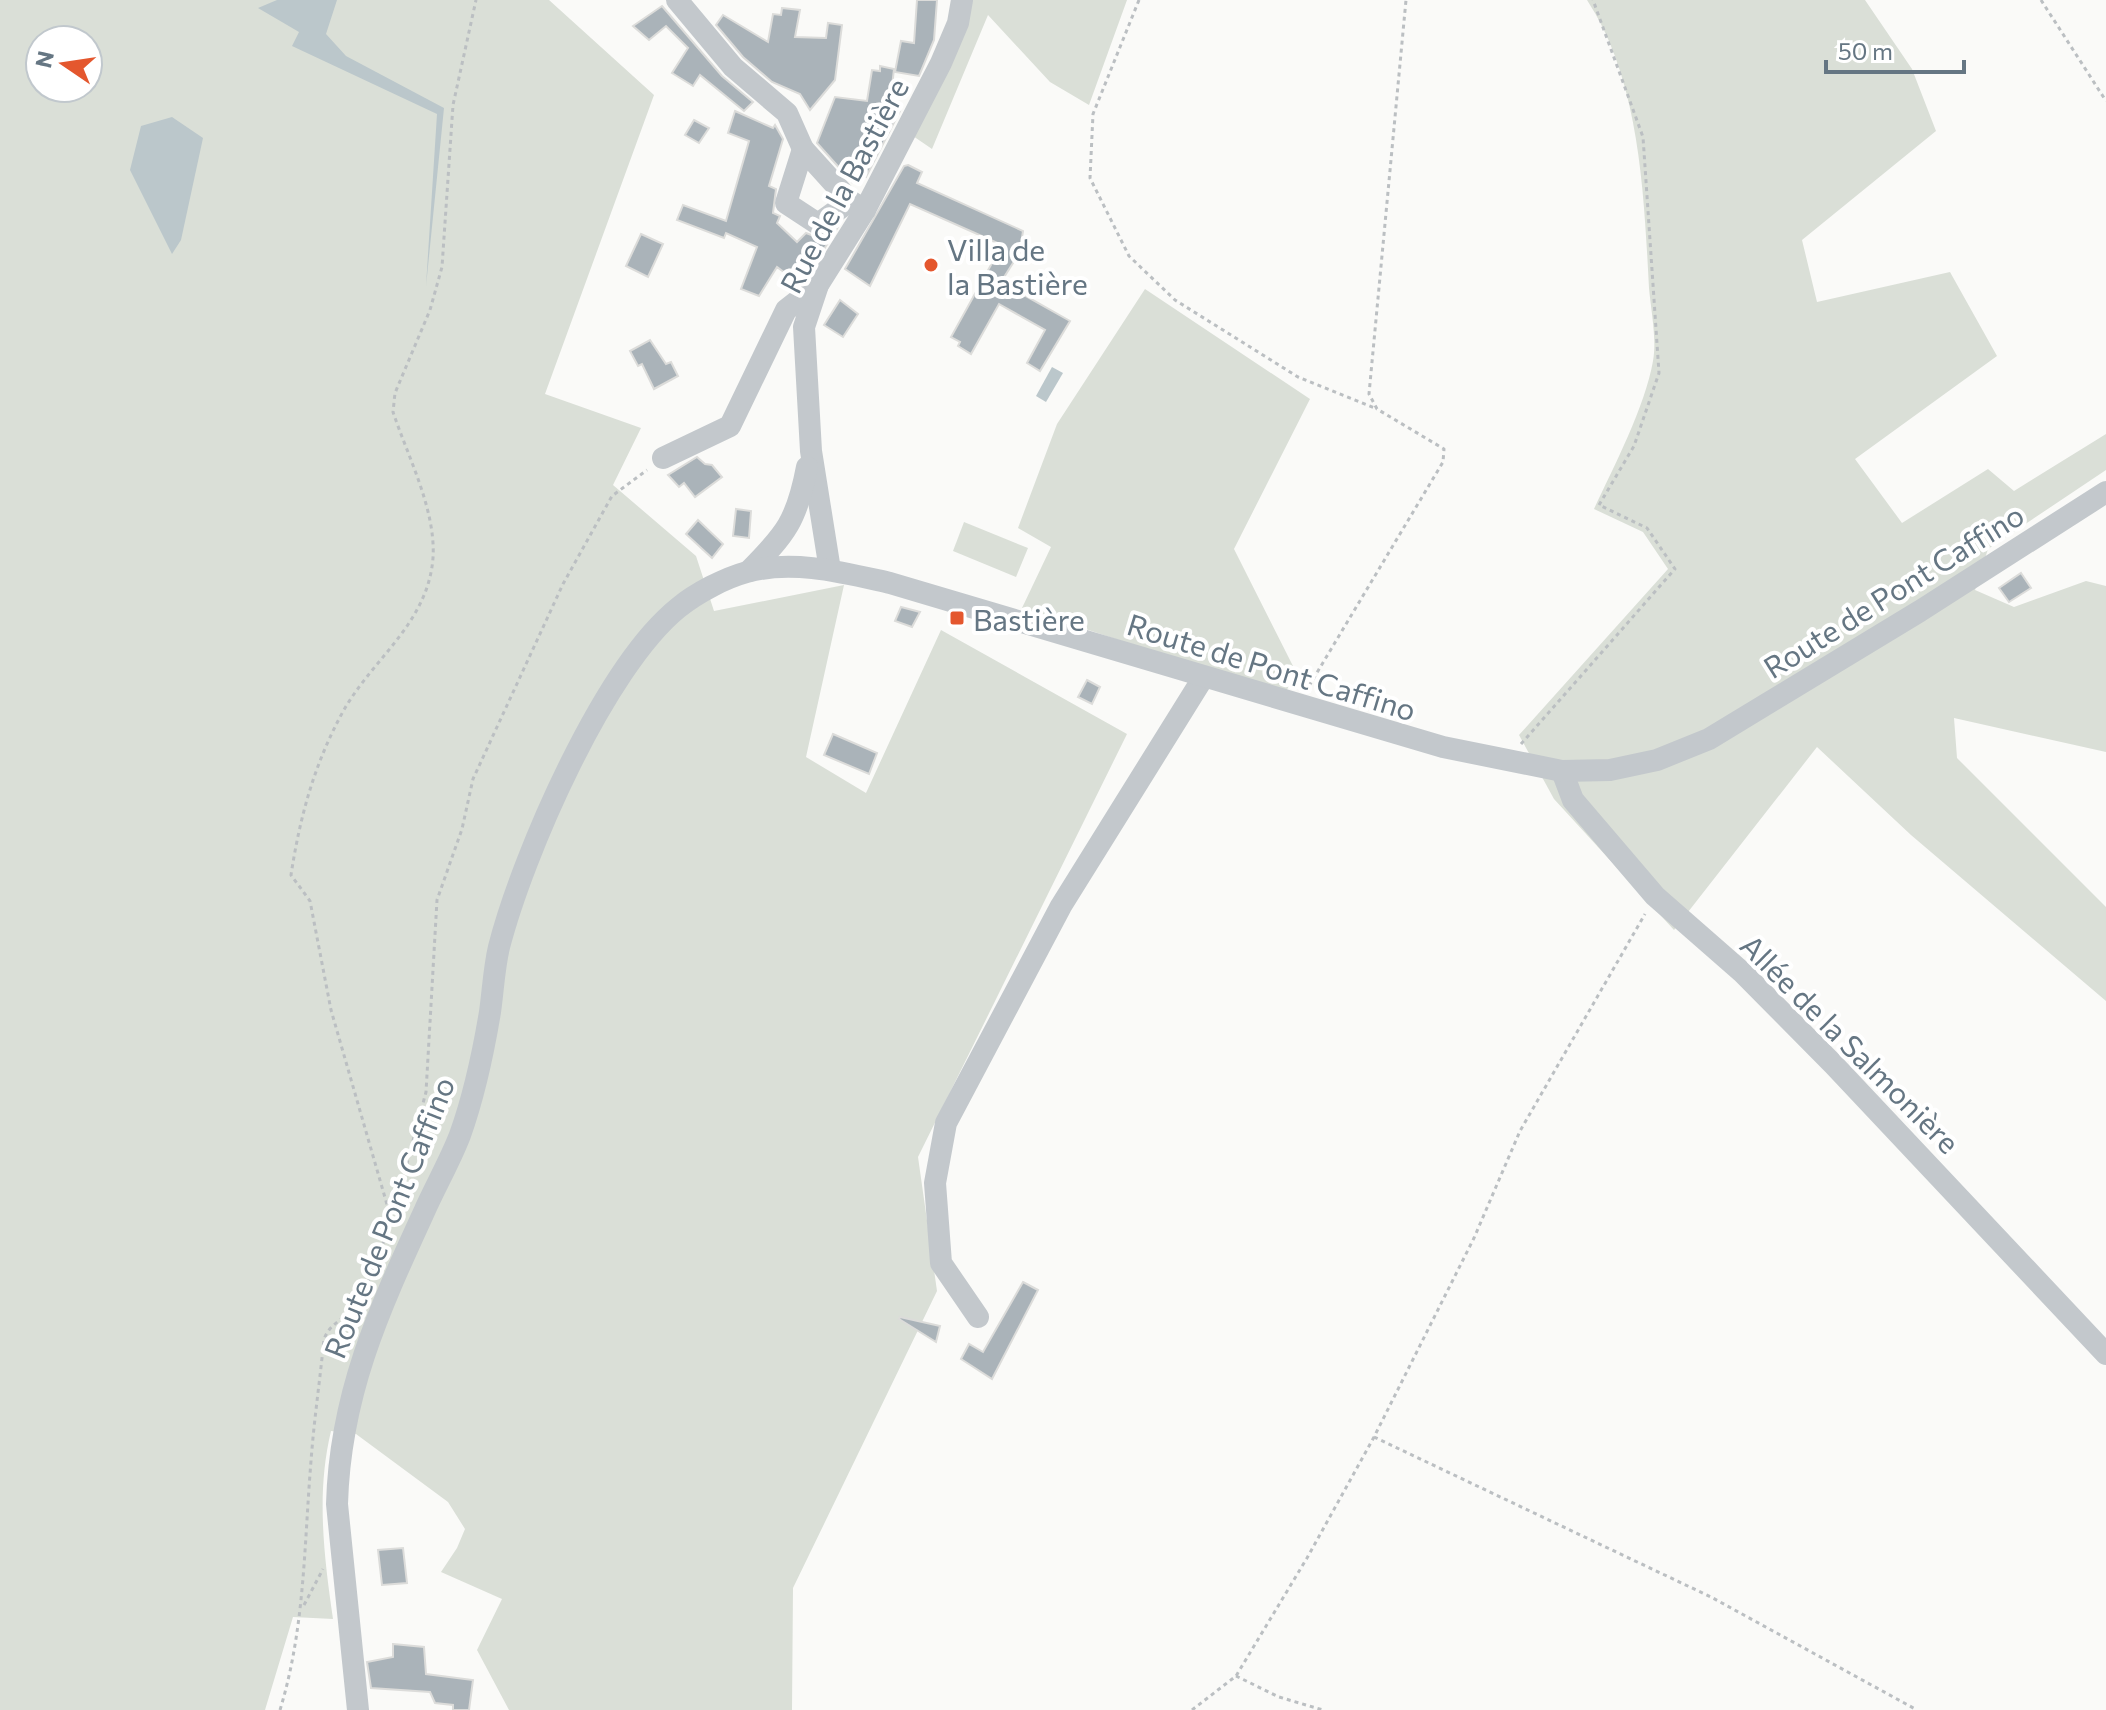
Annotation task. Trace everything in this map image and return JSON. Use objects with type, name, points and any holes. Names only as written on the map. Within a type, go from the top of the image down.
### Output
[{"type":"street","points":[[677,0],[733,67],[787,113],[803,149],[857,206],[818,224],[786,203],[803,149]]},
{"type":"street","name":"Rue de la Bastière","points":[[811,451],[804,327],[818,285],[857,206],[941,63],[958,23],[962,0]]},
{"type":"street","points":[[663,458],[730,426],[786,310],[818,285]]},
{"type":"street","points":[[749,571],[785,534],[801,500],[811,451]]},
{"type":"street","points":[[811,451],[830,570]]},
{"type":"street","name":"Route de Pont Caffino","points":[[358,1710],[338,1542],[337,1471],[352,1385],[384,1299],[459,1138],[485,1044],[498,949],[513,901],[559,787],[625,671],[678,608],[724,581],[749,571],[804,567],[830,570],[904,587],[1296,706],[1505,762],[1562,771],[1610,770],[1657,760],[1709,739],[2106,492]]},
{"type":"street","points":[[785,534],[804,567]]},
{"type":"street","points":[[978,1317],[941,1263],[935,1183],[946,1123],[1061,906],[1203,678]]},
{"type":"street","name":"Allée de la Salmonière","points":[[1562,771],[1573,800],[1655,896],[1743,973],[1833,1064],[2106,1354]]},
{"type":"path","points":[[280,1710],[293,1665],[302,1608],[311,1461],[324,1339],[330,1325],[347,1314],[374,1267],[388,1234],[388,1208],[331,1010],[310,901],[291,875],[305,802],[320,757],[346,706],[408,630],[423,597],[433,560],[433,533],[393,412],[395,393],[430,310],[442,267],[453,105],[476,0]]},
{"type":"path","points":[[1139,0],[1093,114],[1091,152],[1090,178],[1129,256],[1175,300],[1298,377],[1377,409],[1444,449],[1443,462],[1296,706]]},
{"type":"path","points":[[1377,409],[1369,394],[1406,0]]},
{"type":"path","points":[[1505,762],[1675,569],[1647,528],[1599,505],[1634,446],[1659,373],[1643,137],[1593,0]]},
{"type":"path","points":[[2041,0],[2106,101]]},
{"type":"path","points":[[388,1208],[402,1182],[426,1092],[437,900],[462,829],[473,779],[563,584],[612,496],[663,458]]},
{"type":"path","points":[[1192,1710],[1236,1676],[1374,1437],[1474,1238],[1520,1131],[1655,896]]},
{"type":"path","points":[[1374,1437],[1711,1597],[1917,1710]]},
{"type":"path","points":[[302,1608],[338,1542]]},
{"type":"path","points":[[1236,1676],[1279,1697],[1323,1710]]},
{"type":"shaded area","points":[[0,0],[549,0],[654,95],[545,394],[641,428],[613,485],[696,556],[714,611],[844,585],[806,757],[866,793],[941,630],[1127,734],[918,1157],[937,1291],[793,1588],[792,1710],[509,1710],[477,1650],[502,1599],[441,1572],[465,1529],[448,1502],[356,1434],[331,1431],[323,1502],[324,1548],[333,1619],[293,1617],[265,1710],[0,1710]]},
{"type":"shaded area","points":[[277,0],[337,0],[326,34],[346,56],[444,108],[426,286],[437,114],[292,46],[299,32],[258,8]]},
{"type":"shaded area","points":[[969,0],[1127,0],[1089,105],[1050,82],[988,15],[932,149],[913,136]]},
{"type":"shaded area","points":[[1587,0],[1865,0],[1912,69],[1936,131],[1802,240],[1817,302],[1950,272],[1997,356],[1855,459],[1902,523],[1988,469],[2014,491],[2106,434],[2106,470],[1988,549],[1975,590],[2014,607],[2086,581],[2106,586],[2106,752],[1954,718],[1957,758],[2106,907],[2106,1001],[1911,835],[1817,747],[1674,930],[1554,799],[1519,735],[1668,569],[1643,532],[1594,509],[1643,397],[1653,361],[1654,344],[1645,215],[1629,102],[1605,32]]},
{"type":"shaded area","points":[[172,117],[203,138],[181,240],[172,254],[130,170],[141,126]]},
{"type":"shaded area","points":[[1145,289],[1310,399],[1234,549],[1295,670],[1285,695],[1022,608],[1051,547],[1018,528],[1057,424]]},
{"type":"shaded area","points":[[1052,367],[1063,373],[1046,402],[1036,396]]},
{"type":"shaded area","points":[[964,522],[1028,548],[1016,577],[953,551]]},
{"type":"building","points":[[917,0],[937,0],[934,40],[919,76],[895,72],[901,41],[914,43]]},
{"type":"building","points":[[662,6],[722,76],[753,102],[744,111],[700,75],[693,86],[672,73],[688,48],[666,26],[649,40],[633,26]]},
{"type":"building","points":[[782,8],[800,10],[795,37],[826,38],[828,23],[842,25],[835,80],[810,110],[800,94],[772,82],[743,57],[716,25],[723,15],[768,42],[773,14],[781,15]]},
{"type":"building","points":[[880,66],[894,69],[890,103],[901,104],[900,111],[866,177],[859,174],[852,182],[817,143],[835,97],[867,101],[872,70],[880,71]]},
{"type":"building","points":[[735,111],[773,128],[775,125],[783,139],[769,186],[776,189],[773,213],[780,216],[777,223],[797,242],[806,233],[819,238],[838,227],[814,265],[808,270],[804,266],[793,279],[777,267],[759,296],[741,289],[757,247],[726,233],[724,238],[677,220],[683,205],[726,221],[749,141],[728,133]]},
{"type":"building","points":[[694,120],[709,128],[699,143],[685,135]]},
{"type":"building","points":[[904,166],[922,172],[917,183],[1023,231],[1020,252],[1001,282],[1070,321],[1040,371],[1027,363],[1045,330],[999,304],[971,354],[951,337],[1002,245],[910,204],[870,286],[845,269]]},
{"type":"building","points":[[641,234],[663,244],[648,277],[626,266]]},
{"type":"building","points":[[840,300],[858,314],[843,337],[824,325]]},
{"type":"building","points":[[650,340],[666,364],[671,362],[678,376],[654,389],[642,364],[638,366],[630,351]]},
{"type":"building","points":[[697,457],[705,464],[712,465],[722,477],[695,497],[684,483],[679,487],[668,475]]},
{"type":"building","points":[[736,509],[751,511],[749,538],[733,536]]},
{"type":"building","points":[[698,520],[723,544],[712,558],[686,534]]},
{"type":"building","points":[[2021,573],[2031,588],[2009,602],[1999,588]]},
{"type":"building","points":[[901,607],[920,612],[912,627],[895,621]]},
{"type":"building","points":[[1087,680],[1100,687],[1092,704],[1078,697]]},
{"type":"building","points":[[833,734],[877,753],[869,774],[824,755]]},
{"type":"building","points":[[1023,1282],[1038,1290],[992,1379],[961,1359],[969,1344],[983,1352]]},
{"type":"building","points":[[899,1319],[940,1326],[936,1342]]},
{"type":"building","points":[[403,1548],[407,1583],[382,1585],[378,1550]]},
{"type":"building","points":[[393,1644],[424,1647],[426,1674],[473,1680],[469,1710],[453,1710],[453,1705],[435,1703],[430,1692],[371,1688],[367,1662],[393,1657]]},
{"type":"place","name":"Villa de la Bastière","points":[[931,265]]},
{"type":"place","name":"Bastière","points":[[957,618]]}]
